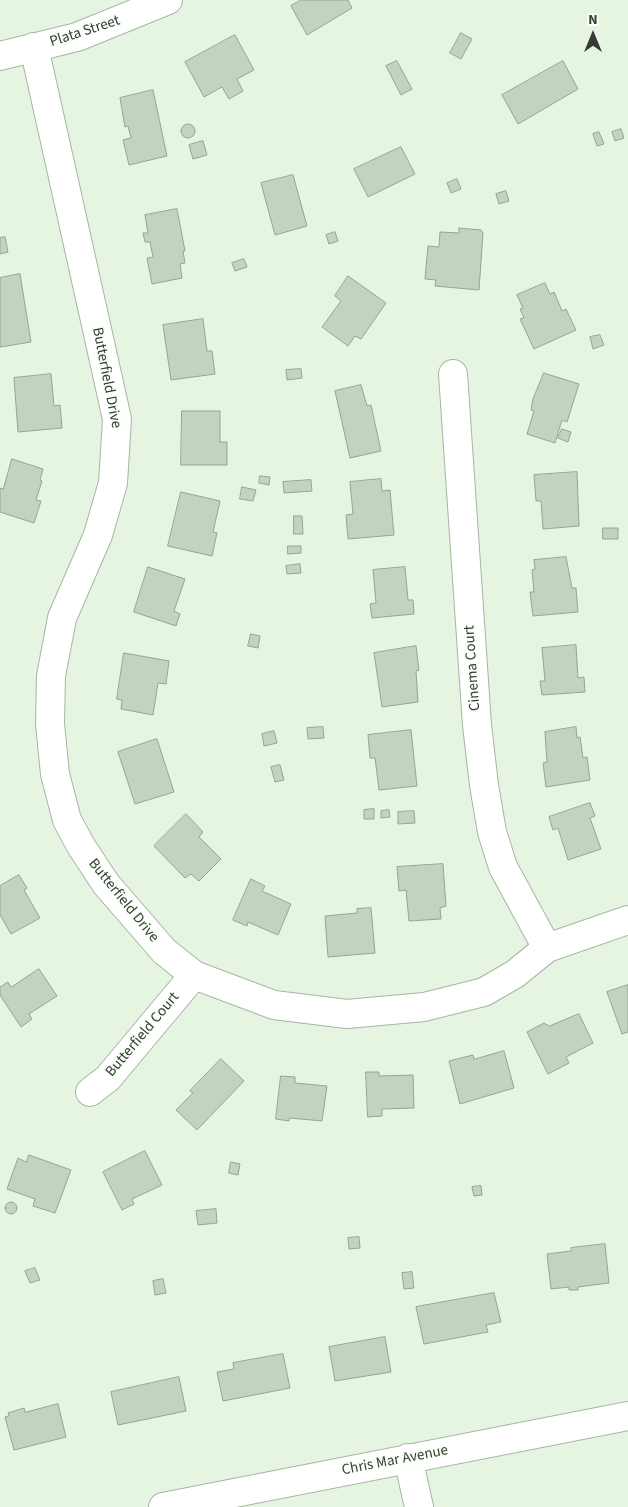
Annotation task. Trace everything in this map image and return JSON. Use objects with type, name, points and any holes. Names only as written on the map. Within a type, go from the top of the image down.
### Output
[{"type":"street","name":"Plata Street","points":[[0,56],[77,38],[168,0]]},
{"type":"street","name":"Butterfield Drive","points":[[34,47],[116,419],[113,483],[98,535],[62,618],[52,676],[50,724],[55,774],[67,820],[81,846],[106,884],[164,951],[194,975],[274,1005],[337,1013],[424,1007],[484,992],[515,974],[547,948],[628,920]]},
{"type":"street","name":"Cinema Court","points":[[454,374],[477,726],[484,785],[492,832],[503,867],[547,948]]},
{"type":"street","name":"Butterfield Court","points":[[90,1092],[108,1078],[194,975]]},
{"type":"street","name":"Chris Mar Avenue","points":[[163,1507],[628,1416]]},
{"type":"street","points":[[408,1458],[420,1507]]},
{"type":"building","points":[[301,0],[348,0],[352,8],[307,35],[291,6]]},
{"type":"building","points":[[461,33],[472,39],[461,59],[450,53]]},
{"type":"building","points":[[235,35],[254,70],[237,79],[243,91],[229,99],[222,87],[204,97],[185,62]]},
{"type":"building","points":[[397,61],[412,89],[401,95],[386,66]]},
{"type":"building","points":[[563,61],[578,89],[518,124],[502,95]]},
{"type":"building","points":[[153,90],[167,156],[129,165],[123,140],[131,138],[128,126],[125,127],[120,98]]},
{"type":"building","points":[[185,124],[191,124],[195,131],[191,138],[185,138],[181,134],[181,128]]},
{"type":"building","points":[[621,129],[624,138],[615,141],[612,132]]},
{"type":"building","points":[[599,132],[604,144],[597,146],[593,134]]},
{"type":"building","points":[[203,141],[207,155],[193,159],[189,145]]},
{"type":"building","points":[[401,147],[415,174],[368,197],[354,169]]},
{"type":"building","points":[[293,175],[307,226],[275,235],[261,183]]},
{"type":"building","points":[[457,179],[461,189],[451,193],[447,183]]},
{"type":"building","points":[[506,191],[509,201],[499,204],[496,194]]},
{"type":"building","points":[[177,209],[185,251],[183,251],[185,263],[180,264],[182,278],[152,284],[147,258],[153,257],[150,242],[145,242],[143,233],[148,233],[145,215]]},
{"type":"building","points":[[459,228],[481,230],[483,233],[479,290],[435,286],[436,280],[425,279],[428,246],[439,247],[440,232],[459,233]]},
{"type":"building","points":[[335,232],[338,241],[329,244],[326,235]]},
{"type":"building","points":[[5,237],[8,252],[0,254],[0,238]]},
{"type":"building","points":[[244,259],[247,267],[235,271],[232,263]]},
{"type":"building","points":[[20,274],[31,342],[0,347],[0,278]]},
{"type":"building","points":[[348,276],[386,303],[361,339],[355,336],[348,346],[322,327],[341,301],[335,296]]},
{"type":"building","points":[[545,283],[550,294],[554,292],[562,311],[566,309],[576,330],[534,349],[520,319],[524,318],[520,309],[523,308],[517,295]]},
{"type":"building","points":[[203,319],[207,351],[212,351],[215,374],[171,380],[163,325]]},
{"type":"building","points":[[600,335],[604,345],[593,349],[590,337]]},
{"type":"building","points":[[301,369],[302,378],[287,380],[286,370]]},
{"type":"building","points":[[544,373],[579,384],[567,422],[562,420],[555,443],[527,434],[534,411],[531,410],[533,399]]},
{"type":"building","points":[[51,374],[54,406],[60,405],[62,428],[18,432],[14,378]]},
{"type":"building","points":[[361,385],[367,406],[371,405],[381,451],[350,458],[335,391]]},
{"type":"building","points":[[182,411],[220,411],[220,442],[227,442],[227,465],[181,465]]},
{"type":"building","points":[[562,429],[571,432],[568,442],[558,438]]},
{"type":"building","points":[[12,459],[43,469],[40,480],[42,481],[36,500],[41,501],[34,523],[0,512],[0,488],[3,489]]},
{"type":"building","points":[[577,472],[579,526],[543,529],[541,501],[536,501],[534,475]]},
{"type":"building","points":[[260,476],[270,477],[269,485],[259,483]]},
{"type":"building","points":[[381,479],[382,491],[390,490],[394,535],[348,539],[346,515],[353,514],[350,482]]},
{"type":"building","points":[[311,480],[312,491],[284,493],[283,482]]},
{"type":"building","points":[[242,487],[256,490],[253,501],[240,499]]},
{"type":"building","points":[[181,492],[220,501],[213,532],[217,533],[212,556],[168,546]]},
{"type":"building","points":[[294,516],[302,516],[303,534],[294,534]]},
{"type":"building","points":[[603,528],[618,528],[618,539],[603,539]]},
{"type":"building","points":[[288,546],[301,546],[301,553],[288,554]]},
{"type":"building","points":[[566,557],[572,588],[576,588],[578,612],[533,616],[530,592],[534,592],[532,570],[535,569],[534,560]]},
{"type":"building","points":[[300,564],[301,573],[287,574],[286,566]]},
{"type":"building","points":[[148,567],[185,579],[174,611],[180,614],[176,626],[134,612]]},
{"type":"building","points":[[405,567],[408,600],[413,600],[414,614],[372,618],[370,604],[376,603],[373,570]]},
{"type":"building","points":[[251,634],[260,636],[258,648],[248,646]]},
{"type":"building","points":[[576,645],[578,678],[584,677],[585,692],[542,695],[540,681],[545,681],[542,648]]},
{"type":"building","points":[[416,646],[419,670],[416,671],[418,702],[382,707],[374,653]]},
{"type":"building","points":[[124,653],[169,661],[166,684],[158,683],[153,715],[121,709],[122,700],[117,699]]},
{"type":"building","points":[[323,727],[324,738],[308,739],[307,728]]},
{"type":"building","points":[[576,727],[577,738],[580,737],[583,758],[587,757],[590,780],[546,787],[543,763],[547,762],[545,732]]},
{"type":"building","points":[[411,730],[417,786],[379,790],[375,758],[370,758],[368,735]]},
{"type":"building","points":[[274,731],[277,743],[264,746],[262,734]]},
{"type":"building","points":[[157,739],[174,792],[135,804],[118,752]]},
{"type":"building","points":[[280,765],[284,780],[275,782],[271,767]]},
{"type":"building","points":[[590,803],[595,816],[590,818],[601,849],[568,860],[558,828],[553,830],[549,817]]},
{"type":"building","points":[[374,809],[374,819],[364,819],[364,810]]},
{"type":"building","points":[[389,810],[390,817],[381,818],[381,811]]},
{"type":"building","points":[[414,811],[415,823],[398,824],[398,812]]},
{"type":"building","points":[[186,814],[203,832],[199,837],[221,859],[199,881],[191,874],[185,878],[154,846]]},
{"type":"building","points":[[443,864],[446,906],[440,908],[441,919],[409,921],[406,890],[399,891],[397,867]]},
{"type":"building","points":[[19,875],[27,888],[24,890],[40,918],[11,934],[0,915],[0,886]]},
{"type":"building","points":[[251,879],[265,886],[262,891],[291,904],[278,935],[248,922],[247,926],[233,920]]},
{"type":"building","points":[[371,908],[375,953],[328,957],[325,916],[357,913],[357,909]]},
{"type":"building","points":[[39,969],[57,996],[29,1014],[32,1019],[21,1027],[0,995],[0,987],[8,982],[11,987]]},
{"type":"building","points":[[628,985],[628,1032],[622,1034],[607,992]]},
{"type":"building","points":[[579,1014],[593,1043],[566,1057],[569,1063],[548,1074],[527,1032],[544,1023],[549,1026]]},
{"type":"building","points":[[504,1051],[514,1088],[460,1104],[449,1061],[473,1055],[474,1059]]},
{"type":"building","points":[[221,1059],[244,1081],[197,1130],[176,1110],[193,1093],[190,1091]]},
{"type":"building","points":[[366,1072],[379,1072],[379,1076],[413,1075],[414,1108],[382,1109],[382,1116],[368,1117]]},
{"type":"building","points":[[281,1076],[295,1077],[295,1083],[327,1086],[322,1121],[290,1118],[289,1121],[276,1119]]},
{"type":"building","points":[[145,1151],[162,1185],[132,1199],[134,1204],[122,1210],[103,1172]]},
{"type":"building","points":[[29,1155],[71,1170],[55,1213],[33,1206],[35,1199],[7,1189],[18,1158],[26,1162]]},
{"type":"building","points":[[231,1162],[240,1164],[238,1175],[229,1173]]},
{"type":"building","points":[[481,1186],[482,1195],[474,1196],[472,1187]]},
{"type":"building","points":[[13,1202],[16,1203],[16,1213],[9,1214],[6,1213],[5,1206],[6,1203]]},
{"type":"building","points":[[216,1209],[217,1223],[198,1225],[196,1211]]},
{"type":"building","points":[[359,1237],[360,1248],[349,1249],[348,1238]]},
{"type":"building","points":[[605,1244],[609,1283],[578,1287],[578,1290],[569,1290],[569,1287],[551,1289],[547,1254],[571,1251],[571,1248]]},
{"type":"building","points":[[35,1268],[40,1280],[30,1283],[25,1271]]},
{"type":"building","points":[[412,1272],[414,1288],[404,1289],[402,1273]]},
{"type":"building","points":[[163,1279],[166,1293],[155,1295],[153,1281]]},
{"type":"building","points":[[494,1293],[501,1322],[486,1325],[488,1332],[424,1344],[416,1307]]},
{"type":"building","points":[[385,1337],[391,1372],[335,1381],[329,1347]]},
{"type":"building","points":[[283,1354],[290,1388],[223,1401],[217,1372],[234,1369],[233,1363]]},
{"type":"building","points":[[179,1377],[186,1411],[118,1425],[111,1392]]},
{"type":"building","points":[[58,1404],[66,1437],[14,1450],[5,1417],[9,1416],[8,1413],[24,1408],[25,1412]]}]
